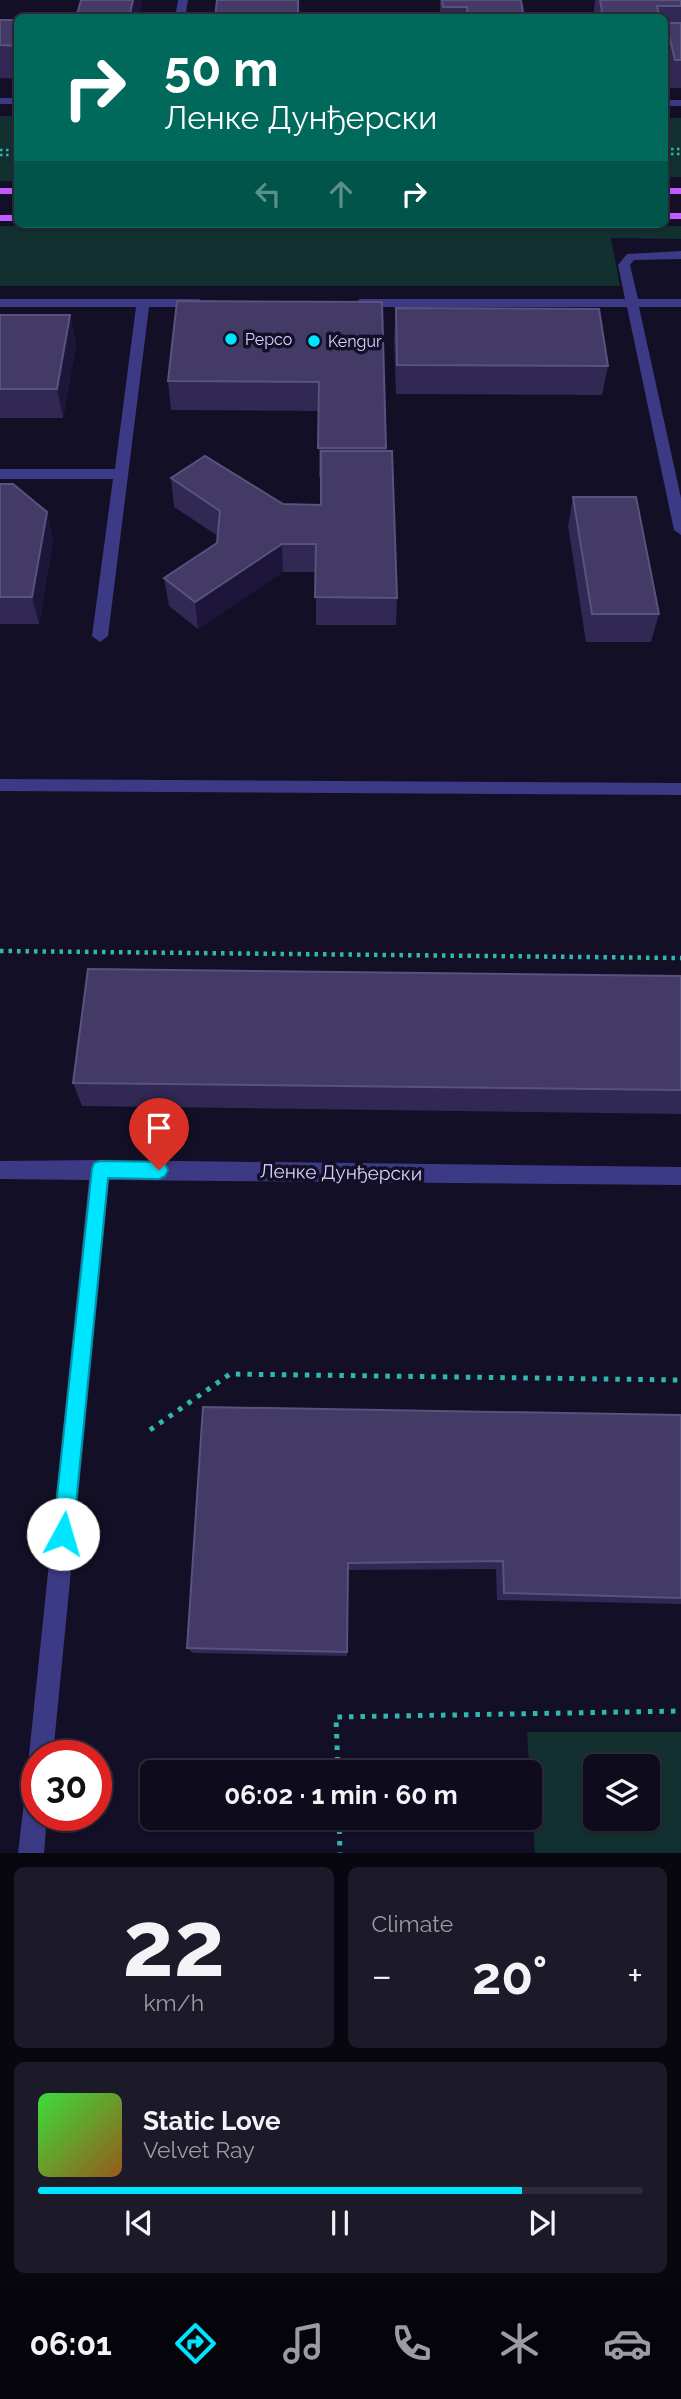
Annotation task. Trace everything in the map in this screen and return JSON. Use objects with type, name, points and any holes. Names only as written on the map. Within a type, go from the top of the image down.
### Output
[{"type":"street","points":[[681,255],[631,257],[624,265],[631,303],[675,465],[681,530]]},
{"type":"street","points":[[0,303],[212,303]]},
{"type":"street","points":[[100,636],[143,303]]},
{"type":"street","points":[[352,303],[681,303]]},
{"type":"street","points":[[0,474],[120,474]]},
{"type":"street","points":[[0,785],[681,789]]},
{"type":"street","points":[[43,1740],[100,1169]]},
{"type":"street","name":"Ленке Дунђерски","points":[[0,1170],[681,1176]]},
{"type":"street","points":[[31,1853],[33,1831]]},
{"type":"path","points":[[0,951],[681,958]]},
{"type":"path","points":[[150,1430],[230,1374],[681,1380]]},
{"type":"path","points":[[338,1760],[336,1717],[681,1710]]},
{"type":"path","points":[[339,1830],[340,1853]]},
{"type":"green space","points":[[0,116],[14,116],[14,181],[0,181]]},
{"type":"green space","points":[[668,118],[681,118],[681,177],[668,177]]},
{"type":"green space","points":[[0,226],[681,226],[681,239],[611,238],[620,286],[0,286]]},
{"type":"green space","points":[[527,1732],[681,1732],[681,1853],[535,1853],[533,1830],[542,1830],[542,1760],[529,1760]]},
{"type":"building","points":[[81,0],[133,0],[130,14],[77,14]]},
{"type":"building","points":[[217,0],[298,0],[298,14],[215,14]]},
{"type":"building","points":[[442,0],[521,0],[523,14],[468,14],[467,7],[443,7]]},
{"type":"building","points":[[600,0],[681,0],[681,6],[657,6],[659,14],[602,14]]},
{"type":"building","points":[[0,20],[14,20],[14,46],[0,45]]},
{"type":"building","points":[[668,23],[681,23],[681,60],[675,60]]},
{"type":"building","points":[[177,301],[382,302],[386,448],[318,448],[319,382],[168,381]]},
{"type":"building","points":[[396,308],[599,309],[608,366],[397,365]]},
{"type":"building","points":[[0,315],[70,315],[57,389],[0,389]]},
{"type":"building","points":[[321,451],[392,451],[397,598],[315,597],[316,544],[282,544],[195,602],[164,578],[217,543],[220,511],[171,478],[205,456],[283,504],[321,505]]},
{"type":"building","points":[[0,484],[13,484],[47,512],[32,597],[0,597]]},
{"type":"building","points":[[573,497],[636,497],[659,614],[592,614]]},
{"type":"building","points":[[88,969],[681,976],[681,1090],[73,1083]]},
{"type":"building","points":[[203,1407],[681,1415],[681,1598],[504,1593],[503,1561],[348,1563],[347,1652],[187,1648]]},
{"type":"place","name":"Pepco","points":[[231,339]]},
{"type":"place","name":"Kengur","points":[[314,341]]},
{"type":"route","points":[[63,1534],[100,1169],[159,1170]]}]
